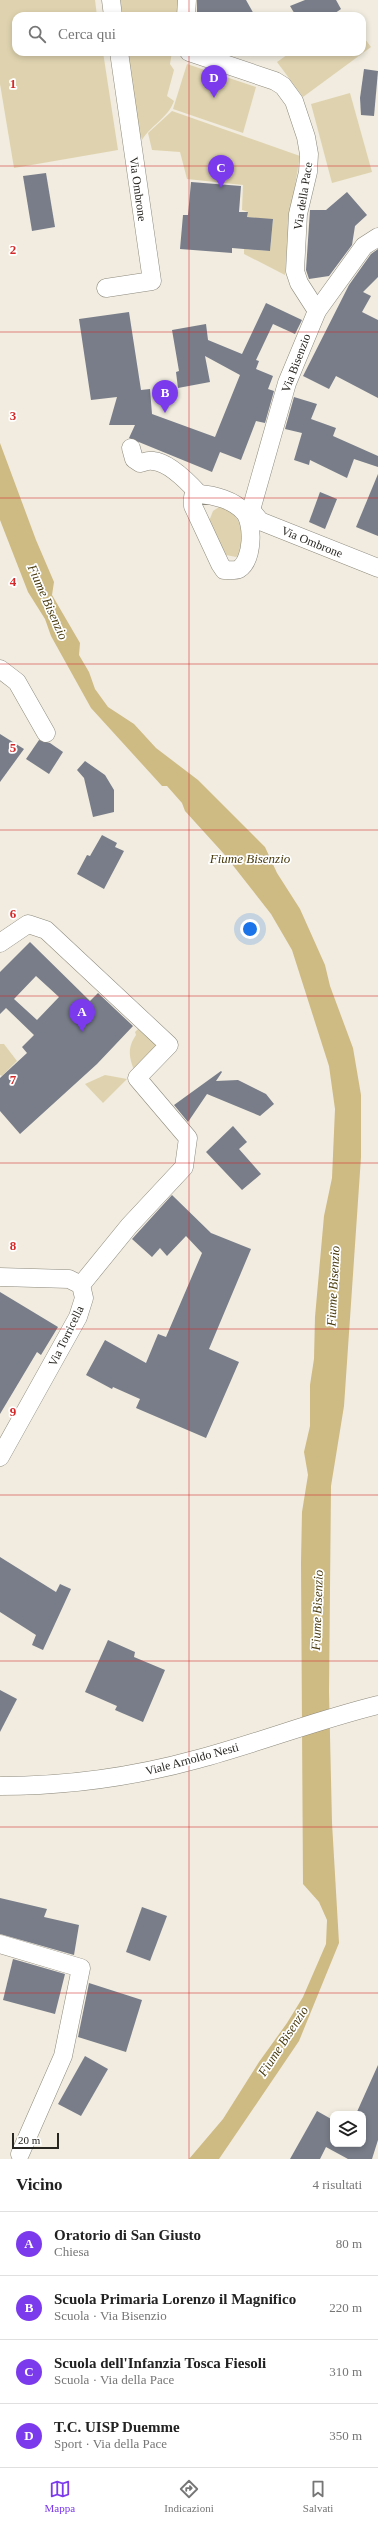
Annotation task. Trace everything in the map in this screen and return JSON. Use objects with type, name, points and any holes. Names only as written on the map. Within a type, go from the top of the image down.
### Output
[{"type":"street","points":[[111,0],[112,12]]},
{"type":"street","points":[[186,12],[187,0]]},
{"type":"street","name":"Via Ombrone","points":[[106,288],[152,281],[120,56]]},
{"type":"street","name":"Via della Pace","points":[[201,56],[275,80],[285,89],[294,101],[306,138],[310,163],[298,214],[295,271],[299,283],[317,311]]},
{"type":"street","name":"Via Bisenzio","points":[[248,511],[287,383],[317,311],[364,246],[378,237]]},
{"type":"street","points":[[131,448],[134,459],[140,463],[153,460],[170,469],[187,481],[199,494],[193,498],[193,506],[224,570],[239,569],[248,555],[251,529],[248,511]]},
{"type":"street","name":"Via Ombrone","points":[[199,494],[221,498],[248,511],[260,521],[378,568]]},
{"type":"street","points":[[0,669],[17,682],[46,733]]},
{"type":"street","points":[[0,943],[28,924],[46,930],[170,1045],[137,1078],[188,1138],[184,1167],[129,1226],[80,1285],[69,1279],[0,1277]]},
{"type":"street","name":"Via Torricella","points":[[0,1457],[78,1317],[84,1298],[80,1285]]},
{"type":"street","name":"Viale Arnoldo Nesti","points":[[0,1786],[68,1784],[179,1764],[378,1705]]},
{"type":"street","points":[[0,1944],[80,1968],[63,2056],[20,2154]]},
{"type":"shaded area","points":[[0,0],[95,0],[96,12],[12,12],[12,56],[104,56],[118,150],[14,168],[0,84]]},
{"type":"shaded area","points":[[119,0],[181,0],[179,12],[118,12]]},
{"type":"shaded area","points":[[366,40],[371,47],[366,51]]},
{"type":"shaded area","points":[[124,56],[171,56],[170,64],[174,70],[167,96],[174,101],[171,107],[164,117],[142,140],[135,120]]},
{"type":"shaded area","points":[[285,56],[359,56],[303,97],[277,62]]},
{"type":"shaded area","points":[[187,64],[256,87],[243,133],[173,109]]},
{"type":"shaded area","points":[[350,93],[372,172],[332,183],[311,104]]},
{"type":"shaded area","points":[[172,111],[300,156],[289,221],[285,275],[244,254],[244,249],[270,251],[273,220],[247,217],[248,212],[242,210],[243,185],[187,179],[180,152],[152,150],[148,133]]},
{"type":"shaded area","points":[[219,507],[226,509],[232,514],[238,520],[241,528],[243,544],[241,551],[236,557],[226,555],[209,521],[213,511]]},
{"type":"shaded area","points":[[139,1028],[159,1047],[135,1072],[130,1058],[130,1049],[136,1035],[135,1032]]},
{"type":"shaded area","points":[[0,1044],[4,1044],[17,1061],[2,1076],[0,1075]]},
{"type":"shaded area","points":[[105,1075],[127,1079],[103,1103],[85,1084]]},
{"type":"water","name":"Fiume Bisenzio","points":[[0,443],[36,540],[54,582],[52,595],[80,643],[79,655],[89,672],[95,689],[108,707],[134,724],[156,748],[198,780],[265,847],[277,873],[300,909],[325,965],[330,986],[353,1048],[361,1095],[361,1157],[344,1406],[331,1486],[329,1692],[332,1823],[339,1943],[299,2041],[219,2159],[189,2159],[223,2119],[259,2062],[287,2023],[303,1997],[326,1944],[327,1920],[319,1902],[303,1884],[301,1563],[302,1512],[308,1475],[304,1452],[310,1426],[310,1385],[314,1359],[315,1317],[324,1216],[332,1178],[335,1109],[329,1066],[292,950],[271,914],[224,854],[185,811],[182,803],[167,786],[162,786],[91,708],[51,636],[45,619],[28,592],[0,520]]},
{"type":"building","points":[[197,0],[246,0],[253,12],[197,12]]},
{"type":"building","points":[[305,0],[336,0],[341,9],[337,12],[294,12],[290,6]]},
{"type":"building","points":[[364,69],[378,71],[374,116],[361,115],[360,98]]},
{"type":"building","points":[[46,173],[55,227],[32,231],[23,176]]},
{"type":"building","points":[[191,182],[241,186],[239,212],[248,212],[247,217],[273,219],[270,251],[232,248],[232,253],[180,249],[183,215],[188,215]]},
{"type":"building","points":[[347,192],[367,215],[355,226],[352,245],[329,276],[309,279],[306,270],[310,210],[326,210]]},
{"type":"building","points":[[378,249],[378,277],[363,292],[371,296],[362,312],[378,320],[378,398],[336,376],[329,389],[303,376],[349,285],[371,254]]},
{"type":"building","points":[[266,303],[302,320],[295,334],[273,324],[256,360],[259,361],[256,369],[273,376],[268,389],[274,391],[265,423],[256,421],[241,460],[220,452],[212,472],[129,438],[135,425],[109,425],[117,397],[91,400],[79,319],[129,312],[141,390],[150,389],[152,414],[215,437],[240,375],[205,356],[210,382],[178,388],[176,372],[179,371],[172,330],[206,324],[208,340],[242,354]]},
{"type":"building","points":[[294,397],[317,404],[311,419],[336,428],[333,436],[378,456],[378,467],[354,459],[347,478],[310,460],[309,465],[294,460],[302,433],[285,429]]},
{"type":"building","points":[[378,474],[378,536],[356,527]]},
{"type":"building","points":[[320,492],[337,499],[325,529],[309,522]]},
{"type":"building","points":[[0,734],[24,749],[0,782]]},
{"type":"building","points":[[39,740],[50,743],[63,752],[49,774],[26,759]]},
{"type":"building","points":[[85,761],[105,775],[114,790],[114,812],[93,817],[84,778],[77,770]]},
{"type":"building","points":[[102,835],[117,843],[115,847],[124,851],[104,889],[77,874],[87,855],[90,856]]},
{"type":"building","points":[[30,942],[90,1001],[98,993],[133,1026],[97,1064],[20,1134],[0,1111],[0,1078],[27,1053],[22,1047],[34,1035],[6,1008],[0,1014],[0,972]],"holes":[[[36,976],[59,997],[37,1020],[14,999]]]},
{"type":"building","points":[[221,1071],[222,1072],[216,1081],[238,1080],[266,1094],[274,1104],[260,1116],[207,1094],[188,1122],[174,1105]]},
{"type":"building","points":[[233,1126],[247,1142],[239,1149],[261,1174],[242,1190],[206,1152]]},
{"type":"building","points":[[172,1195],[211,1233],[251,1249],[209,1349],[239,1362],[206,1438],[136,1408],[140,1399],[113,1387],[112,1389],[86,1375],[105,1340],[146,1363],[158,1334],[166,1337],[202,1253],[186,1236],[167,1256],[160,1248],[152,1257],[132,1239]]},
{"type":"building","points":[[0,1292],[58,1327],[41,1355],[37,1352],[0,1414]]},
{"type":"building","points":[[0,1557],[56,1592],[60,1584],[71,1589],[43,1650],[32,1645],[36,1635],[0,1612]]},
{"type":"building","points":[[108,1640],[135,1652],[134,1657],[165,1670],[143,1722],[115,1710],[117,1706],[85,1692]]},
{"type":"building","points":[[0,1690],[17,1699],[0,1732]]},
{"type":"building","points":[[0,1898],[47,1909],[44,1917],[79,1925],[74,1955],[0,1934]]},
{"type":"building","points":[[142,1907],[167,1916],[150,1961],[126,1952]]},
{"type":"building","points":[[13,1959],[65,1974],[55,2014],[3,2000]]},
{"type":"building","points":[[89,1983],[142,2000],[126,2052],[78,2037]]},
{"type":"building","points":[[85,2056],[108,2069],[81,2116],[58,2104]]},
{"type":"building","points":[[378,2065],[378,2140],[372,2159],[348,2159],[326,2147],[320,2159],[290,2159],[317,2111],[330,2118],[330,2147],[366,2147],[366,2111],[357,2111]]},
{"type":"place","name":"T.C. UISP Duemme","points":[[214,98]]},
{"type":"place","name":"Scuola dell'Infanzia Tosca Fiesoli","points":[[221,188]]},
{"type":"place","name":"Scuola Primaria Lorenzo il Magnifico","points":[[165,413]]},
{"type":"place","name":"Oratorio di San Giusto","points":[[82,1032]]}]
